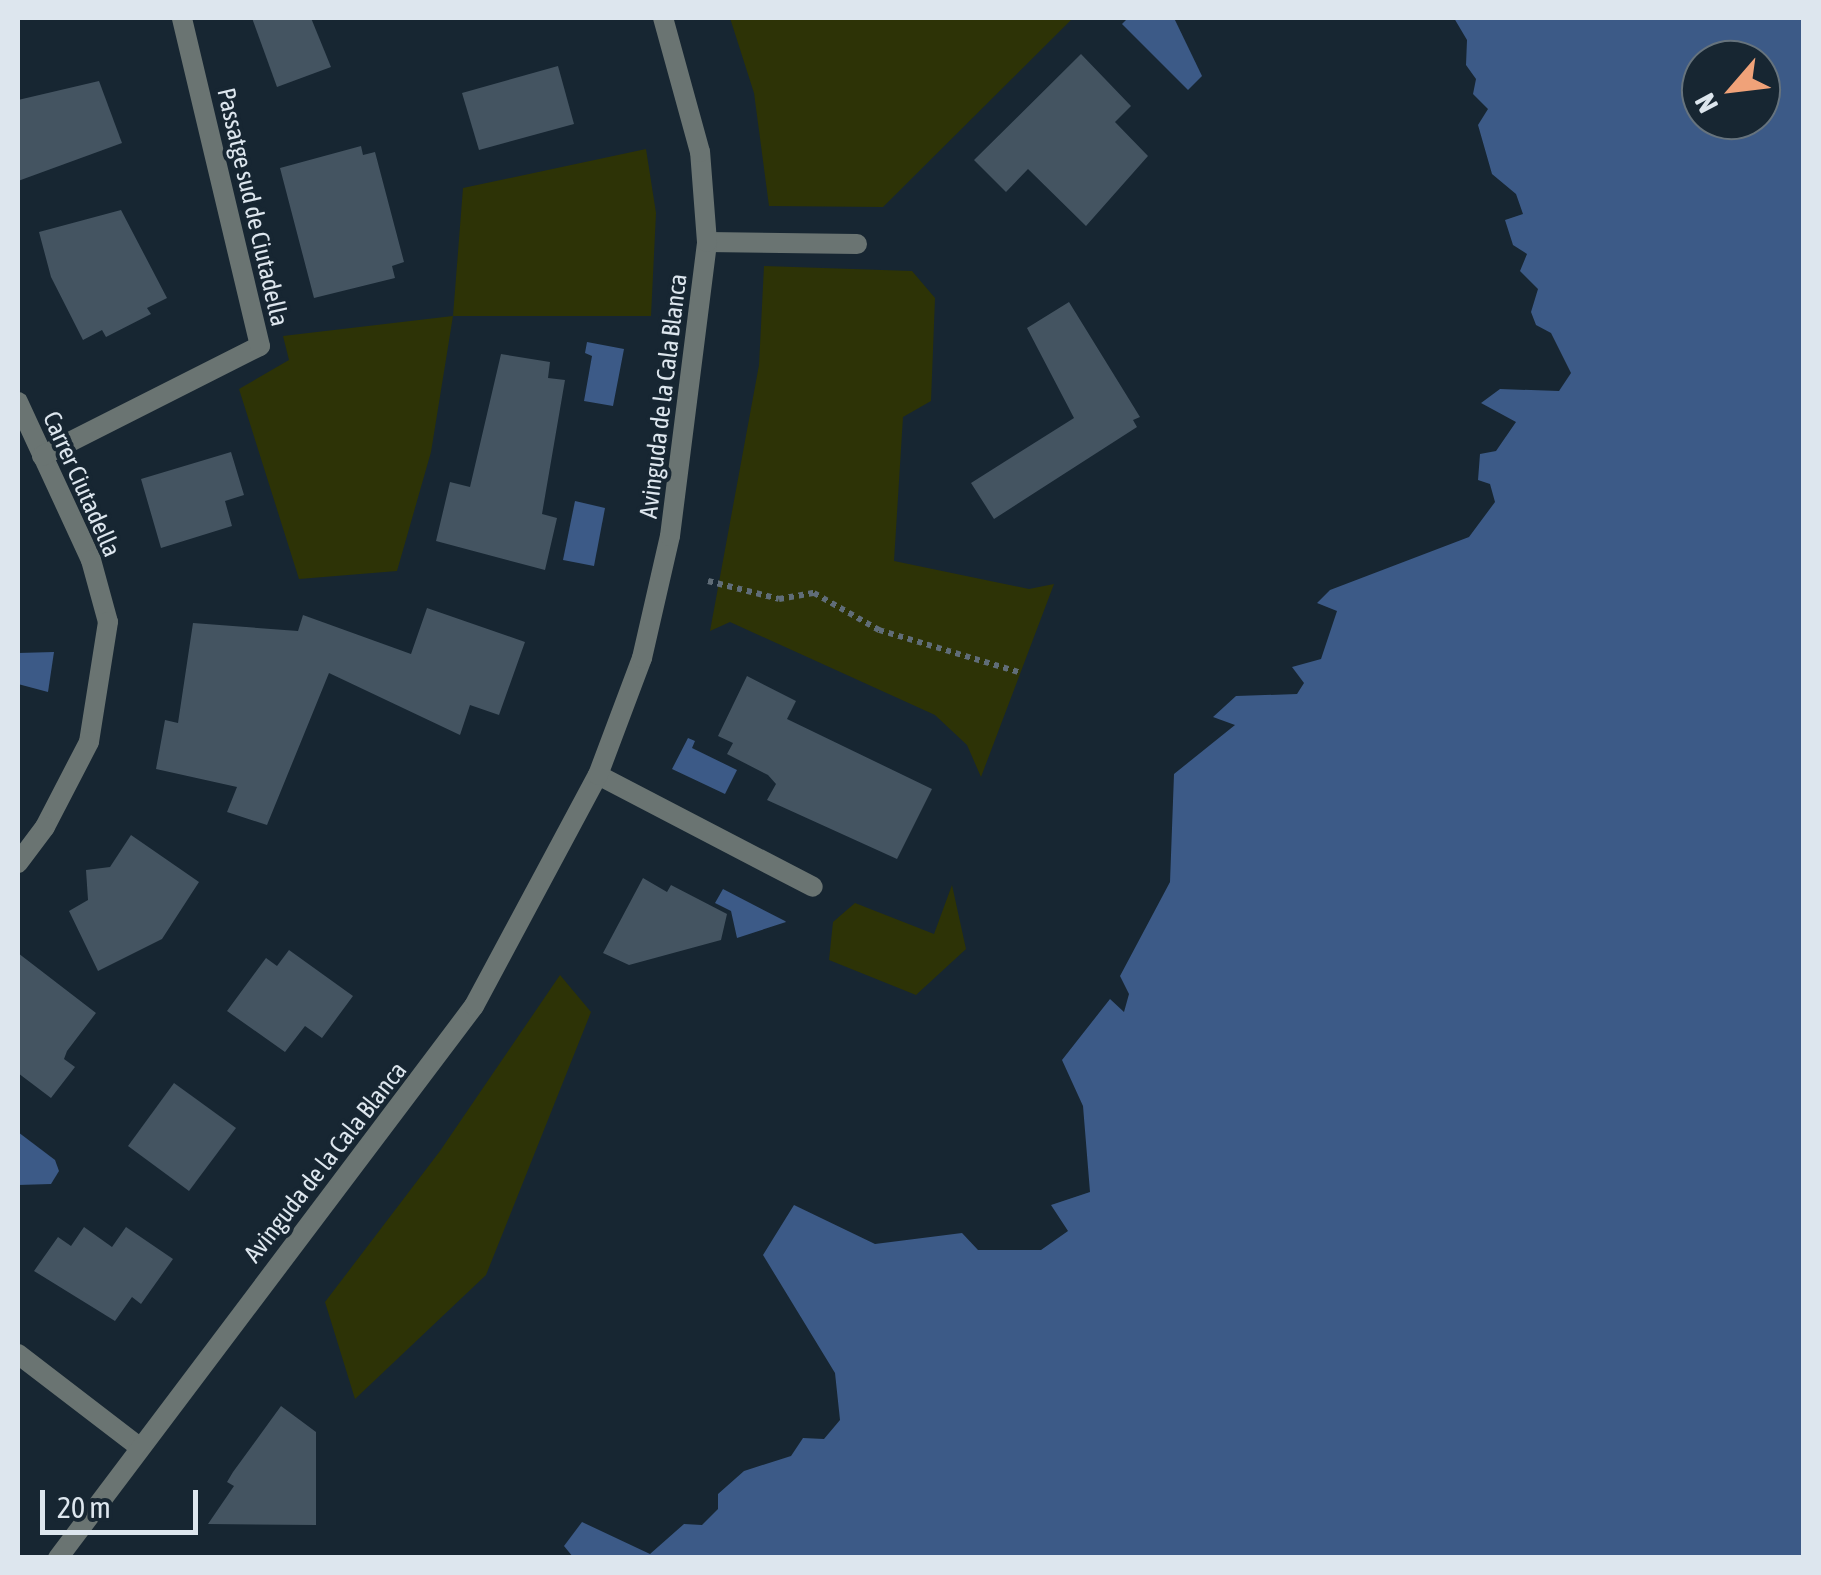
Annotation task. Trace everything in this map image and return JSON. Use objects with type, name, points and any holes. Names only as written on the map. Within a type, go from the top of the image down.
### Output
[{"type":"street","name":"Passatge sud de Ciutadella","points":[[42,456],[260,346],[182,18]]},
{"type":"street","name":"Avinguda de la Cala Blanca","points":[[58,1558],[138,1446],[474,1006],[598,775],[642,658],[670,536],[707,242],[700,152],[663,18]]},
{"type":"street","points":[[707,242],[858,244]]},
{"type":"street","name":"Carrer Ciutadella","points":[[18,402],[91,560],[108,622],[89,742],[46,827],[18,863]]},
{"type":"street","points":[[598,775],[812,887]]},
{"type":"street","points":[[18,1354],[138,1446]]},
{"type":"path","points":[[708,582],[779,599],[814,593],[880,630],[1020,673]]},
{"type":"green space","points":[[730,18],[1073,18],[883,207],[769,206],[754,93]]},
{"type":"green space","points":[[646,149],[656,213],[651,316],[453,316],[463,188]]},
{"type":"green space","points":[[764,266],[912,271],[935,298],[931,401],[903,417],[894,561],[1029,589],[1054,584],[981,777],[967,745],[935,715],[730,622],[710,631],[759,365]]},
{"type":"green space","points":[[453,316],[431,452],[397,571],[299,579],[239,389],[289,360],[283,336]]},
{"type":"green space","points":[[952,885],[966,949],[916,995],[829,960],[833,922],[855,903],[934,934]]},
{"type":"green space","points":[[560,975],[591,1012],[486,1275],[355,1399],[325,1302],[440,1151]]},
{"type":"water","points":[[1128,18],[1174,18],[1202,76],[1188,90],[1122,24]]},
{"type":"water","points":[[1454,18],[1803,18],[1803,1557],[573,1557],[564,1546],[582,1522],[650,1554],[684,1524],[702,1525],[718,1509],[718,1494],[744,1471],[791,1456],[803,1438],[824,1439],[840,1420],[835,1373],[763,1255],[794,1205],[875,1244],[962,1233],[978,1250],[1041,1250],[1068,1231],[1051,1205],[1090,1192],[1083,1106],[1062,1060],[1110,999],[1124,1012],[1129,994],[1120,976],[1170,882],[1174,774],[1235,725],[1213,717],[1236,696],[1297,694],[1304,683],[1292,667],[1321,659],[1337,611],[1317,603],[1330,590],[1469,537],[1495,502],[1490,484],[1478,480],[1480,454],[1496,451],[1516,422],[1481,403],[1500,389],[1559,391],[1571,373],[1551,333],[1536,325],[1531,312],[1538,289],[1520,271],[1527,254],[1513,245],[1505,220],[1523,214],[1516,194],[1492,174],[1478,125],[1488,109],[1473,94],[1476,79],[1466,65],[1467,40]]},
{"type":"water","points":[[587,342],[624,349],[613,406],[584,401],[592,356],[585,353]]},
{"type":"water","points":[[575,501],[605,508],[594,566],[563,560]]},
{"type":"water","points":[[54,652],[48,692],[18,684],[18,653]]},
{"type":"water","points":[[688,738],[695,741],[692,748],[737,770],[725,794],[672,769]]},
{"type":"water","points":[[723,889],[786,922],[737,938],[731,911],[715,903]]},
{"type":"water","points":[[18,1132],[55,1160],[59,1171],[51,1184],[18,1185]]},
{"type":"building","points":[[252,18],[311,18],[331,67],[277,87]]},
{"type":"building","points":[[1081,54],[1131,106],[1115,122],[1148,156],[1086,226],[1028,169],[1006,192],[974,160]]},
{"type":"building","points":[[558,66],[574,124],[479,150],[462,93]]},
{"type":"building","points":[[99,81],[122,143],[18,181],[18,100]]},
{"type":"building","points":[[361,146],[363,155],[375,152],[404,262],[392,266],[395,278],[314,298],[280,168]]},
{"type":"building","points":[[121,210],[167,298],[147,308],[151,314],[106,337],[102,330],[83,340],[51,277],[39,232]]},
{"type":"building","points":[[1069,302],[1140,417],[1133,420],[1137,427],[994,519],[971,483],[1074,418],[1027,328]]},
{"type":"building","points":[[501,354],[550,362],[548,378],[565,380],[542,514],[557,518],[545,570],[436,541],[450,482],[470,487]]},
{"type":"building","points":[[231,452],[244,495],[225,501],[232,526],[161,548],[141,479]]},
{"type":"building","points":[[427,608],[525,642],[499,715],[470,705],[460,735],[329,673],[267,825],[227,812],[237,787],[156,769],[165,720],[178,723],[193,623],[298,631],[303,615],[411,654]]},
{"type":"building","points":[[747,676],[796,701],[787,719],[932,789],[897,859],[767,800],[776,784],[768,775],[727,754],[733,743],[718,736]]},
{"type":"building","points":[[131,835],[199,882],[162,939],[98,971],[69,911],[88,900],[86,870],[110,867]]},
{"type":"building","points":[[643,878],[667,892],[671,885],[727,914],[721,940],[629,965],[603,953]]},
{"type":"building","points":[[289,950],[353,996],[322,1038],[305,1026],[285,1052],[227,1011],[266,958],[277,966]]},
{"type":"building","points":[[18,953],[96,1013],[67,1051],[64,1059],[75,1067],[51,1098],[18,1073]]},
{"type":"building","points":[[174,1083],[236,1128],[189,1191],[128,1146]]},
{"type":"building","points":[[84,1227],[112,1247],[126,1227],[173,1259],[141,1304],[132,1297],[115,1321],[34,1271],[58,1237],[71,1246]]},
{"type":"building","points":[[281,1406],[316,1432],[316,1525],[208,1524],[234,1486],[227,1482],[233,1472]]}]
